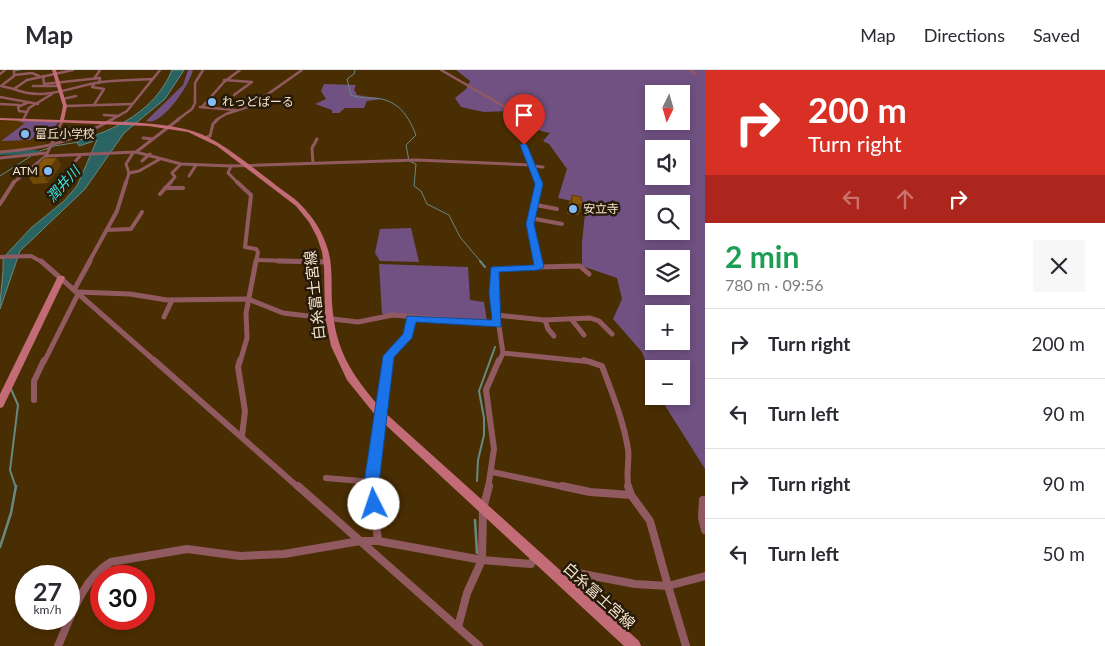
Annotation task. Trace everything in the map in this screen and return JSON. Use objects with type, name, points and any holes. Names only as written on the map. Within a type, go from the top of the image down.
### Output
[{"type":"main road","points":[[54,72],[65,106],[62,121]]},
{"type":"main road","name":"白糸富士宮線","points":[[1,120],[148,125],[162,131],[189,130],[207,137],[246,165],[307,214],[324,242],[328,262],[329,320],[337,352],[357,387],[379,413],[634,646]]},
{"type":"main road","points":[[0,404],[61,278]]},
{"type":"street","points":[[0,74],[5,70]]},
{"type":"street","points":[[94,105],[104,89],[92,87],[93,80],[100,70]]},
{"type":"street","points":[[0,152],[49,146],[80,137],[119,116],[132,104],[160,70]]},
{"type":"street","points":[[193,106],[195,83],[204,70]]},
{"type":"street","points":[[202,107],[224,80],[240,70]]},
{"type":"street","points":[[34,400],[34,381],[117,211],[129,173],[126,164],[135,152],[193,106],[235,110],[244,109],[264,98],[302,70]]},
{"type":"street","points":[[442,70],[512,111],[526,122],[531,133],[523,141],[539,184],[535,196],[536,205],[530,218],[532,238],[539,267]]},
{"type":"street","points":[[690,70],[695,74]]},
{"type":"street","points":[[15,90],[27,80],[39,76],[54,72],[72,72]]},
{"type":"street","points":[[1,86],[14,74],[32,73],[39,76]]},
{"type":"street","points":[[43,76],[44,84],[60,88]]},
{"type":"street","points":[[33,86],[60,88],[100,78],[99,83]]},
{"type":"street","points":[[15,90],[60,88],[153,79]]},
{"type":"street","points":[[224,80],[252,82],[234,95]]},
{"type":"street","points":[[109,86],[111,82]]},
{"type":"street","points":[[1,86],[36,94],[52,94]]},
{"type":"street","points":[[23,120],[27,112],[60,88]]},
{"type":"street","points":[[0,95],[7,94]]},
{"type":"street","points":[[25,101],[36,94]]},
{"type":"street","points":[[100,95],[108,94]]},
{"type":"street","points":[[0,95],[38,104]]},
{"type":"street","points":[[63,99],[76,96]]},
{"type":"street","points":[[97,100],[107,99]]},
{"type":"street","points":[[119,105],[123,100]]},
{"type":"street","points":[[0,104],[9,103],[20,106],[29,102]]},
{"type":"street","points":[[65,106],[132,104]]},
{"type":"street","points":[[20,106],[19,111],[27,112]]},
{"type":"street","points":[[207,137],[210,136],[213,124],[235,110]]},
{"type":"street","points":[[104,115],[119,116]]},
{"type":"street","points":[[0,204],[13,182],[46,154],[62,121]]},
{"type":"street","points":[[143,138],[153,139]]},
{"type":"street","points":[[313,162],[312,148],[317,139]]},
{"type":"street","points":[[1,159],[36,154],[85,156],[135,152],[150,154],[160,159],[181,164],[196,165],[231,166],[417,160],[543,167]]},
{"type":"street","points":[[142,161],[150,154]]},
{"type":"street","points":[[70,167],[80,156]]},
{"type":"street","points":[[129,173],[138,171],[160,159]]},
{"type":"street","points":[[160,194],[174,177],[172,174],[181,164]]},
{"type":"street","points":[[189,176],[196,165]]},
{"type":"street","points":[[231,166],[228,173],[250,192],[251,197],[245,247],[256,249],[258,252],[246,313],[247,338],[238,367],[245,411],[242,436]]},
{"type":"street","points":[[165,188],[183,188]]},
{"type":"street","points":[[0,191],[8,189]]},
{"type":"street","points":[[244,203],[251,197]]},
{"type":"street","points":[[536,205],[557,209]]},
{"type":"street","points":[[108,230],[131,229],[142,212]]},
{"type":"street","points":[[530,218],[562,224]]},
{"type":"street","points":[[0,257],[20,255],[38,258],[479,646]]},
{"type":"street","points":[[257,260],[328,262]]},
{"type":"street","points":[[458,627],[467,593],[482,560],[483,508],[492,472],[494,448],[486,390],[488,382],[503,353],[496,315],[494,269],[580,266],[589,274]]},
{"type":"street","points":[[77,292],[130,294],[172,300],[248,299],[283,313],[329,320],[358,322],[393,315],[498,324]]},
{"type":"street","points":[[164,317],[172,300]]},
{"type":"street","points":[[496,315],[545,320],[590,318],[599,321],[612,334]]},
{"type":"street","points":[[378,541],[372,482],[379,413],[388,356],[408,335],[411,318]]},
{"type":"street","points":[[545,320],[548,329],[554,336]]},
{"type":"street","points":[[572,320],[584,335]]},
{"type":"street","points":[[503,353],[591,361],[602,366],[624,424],[629,456],[627,482],[631,495],[650,521],[686,646]]},
{"type":"street","points":[[492,472],[590,492],[631,495]]},
{"type":"street","points":[[326,478],[372,482]]},
{"type":"street","points":[[704,500],[702,518],[705,530]]},
{"type":"street","points":[[58,646],[91,578],[102,565],[111,562],[188,549],[240,556],[284,554],[360,541],[378,541],[426,548],[482,560],[531,564],[535,556]]},
{"type":"street","points":[[559,578],[567,571],[635,584],[668,586],[705,576]]},
{"type":"shaded area","points":[[188,70],[193,70],[191,76],[174,103],[160,118],[146,121],[183,85]]},
{"type":"shaded area","points":[[456,70],[705,70],[705,469],[665,405],[690,405],[690,360],[645,360],[642,352],[613,319],[622,299],[617,278],[582,266],[582,242],[586,204],[558,198],[567,169],[549,144],[543,141],[550,133],[529,125],[511,111],[484,112],[461,107],[455,98],[466,89],[470,81]]},
{"type":"shaded area","points":[[324,84],[356,85],[354,89],[357,95],[382,99],[367,101],[364,108],[345,108],[339,113],[332,113],[332,110],[315,104],[326,99],[321,91]]},
{"type":"shaded area","name":"富丘小学校","points":[[3,120],[57,122],[44,146],[0,151],[0,122]]},
{"type":"shaded area","points":[[17,121],[59,121],[52,132],[43,132],[46,127],[30,140],[1,141],[25,123]]},
{"type":"shaded area","points":[[411,228],[419,262],[380,261],[375,253],[380,229]]},
{"type":"shaded area","points":[[379,264],[468,267],[470,300],[484,302],[487,321],[382,314]]},
{"type":"water","points":[[172,70],[184,70],[165,99],[124,133],[85,189],[20,251],[0,309],[3,258],[31,228],[64,201],[77,186],[97,140],[79,146],[76,141],[91,137],[133,117],[156,97]]},
{"type":"building","points":[[44,158],[57,158],[44,176],[28,176]]},
{"type":"building","points":[[572,195],[581,197],[583,205],[572,204]]},
{"type":"waterway","points":[[13,71],[20,70]]},
{"type":"waterway","points":[[355,70],[354,74],[347,79],[351,95],[383,99],[396,105],[406,115],[416,135],[406,145],[409,161],[416,164],[414,186],[421,191],[427,204],[449,215],[460,237],[481,262]]},
{"type":"waterway","points":[[35,153],[54,146],[79,142]]},
{"type":"waterway","points":[[0,153],[37,152]]},
{"type":"waterway","points":[[0,176],[31,156]]},
{"type":"waterway","points":[[480,261],[485,267]]},
{"type":"waterway","points":[[477,481],[478,460],[484,435],[484,418],[479,391],[495,347]]},
{"type":"waterway","points":[[11,389],[18,405],[10,470],[16,487]]},
{"type":"waterway","points":[[0,547],[11,513],[16,487]]},
{"type":"waterway","points":[[475,520],[477,553]]},
{"type":"place","name":"れっどぱーる","points":[[212,102]]},
{"type":"place","name":"富丘小学校","points":[[25,134]]},
{"type":"place","name":"ATM","points":[[48,171]]},
{"type":"place","name":"安立寺","points":[[573,209]]},
{"type":"route","points":[[374,504],[372,483],[379,413],[388,356],[396,350],[408,335],[411,318],[498,324],[494,293],[494,269],[539,267],[530,224],[530,218],[536,206],[535,196],[539,184],[524,145]]},
{"type":"water label","name":"潤井川","points":[[63,184]]}]
